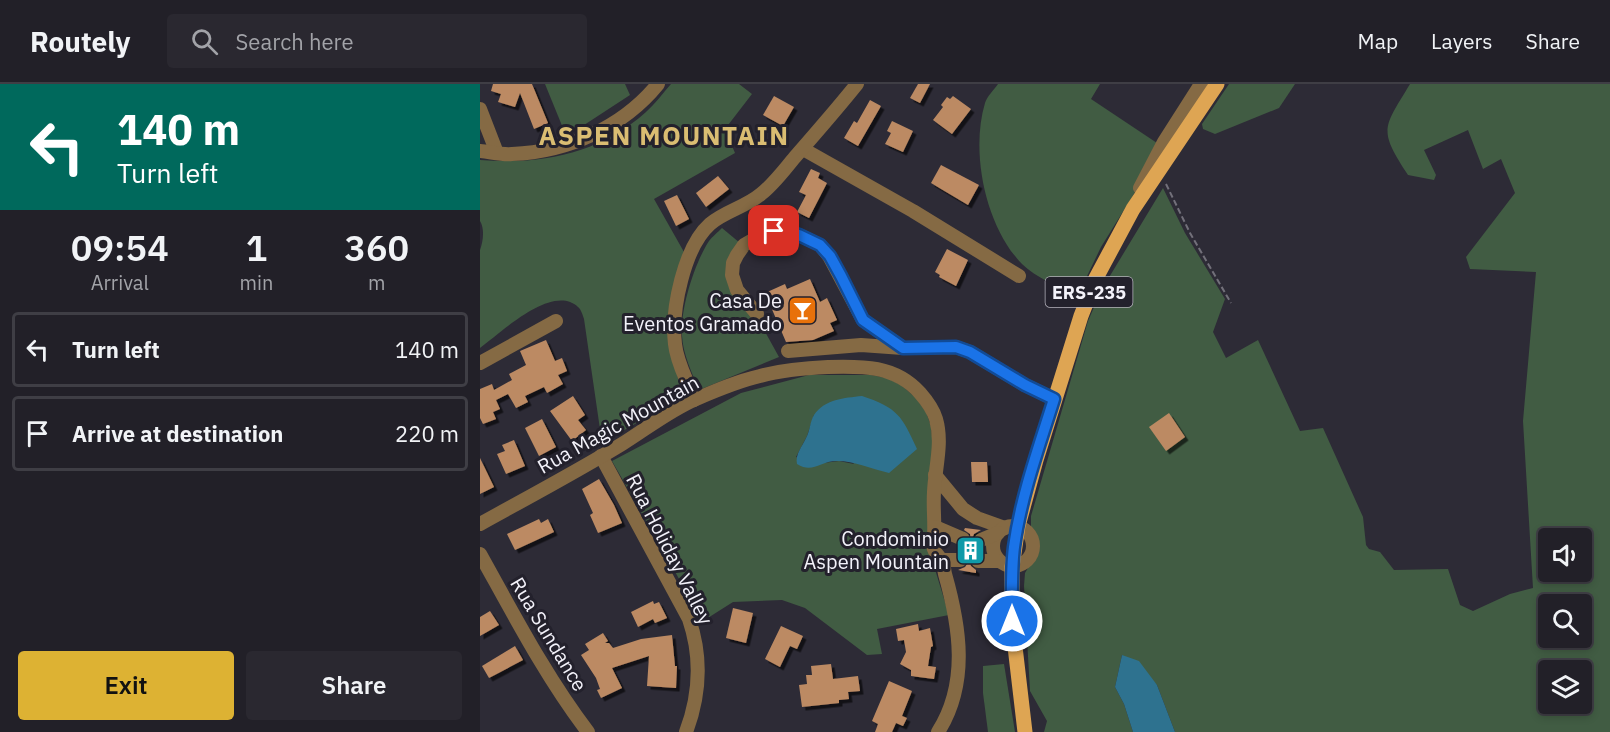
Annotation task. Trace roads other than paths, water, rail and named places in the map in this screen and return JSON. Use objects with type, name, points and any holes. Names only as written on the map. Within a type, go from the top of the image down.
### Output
[{"type":"main road","name":"ERS-235","points":[[1025,732],[1006,564],[1007,529],[1024,498],[1089,293],[1133,208],[1217,84]]},
{"type":"street","points":[[480,151],[510,154],[532,153],[573,144],[628,114],[658,84]]},
{"type":"street","points":[[694,400],[678,360],[675,344],[676,310],[688,257],[698,237],[710,224],[761,195],[857,84]]},
{"type":"street","points":[[1133,208],[1139,190],[1164,142],[1201,84]]},
{"type":"street","points":[[481,116],[497,153]]},
{"type":"street","points":[[803,149],[913,211],[1019,276]]},
{"type":"street","points":[[757,314],[737,290],[732,275],[733,264],[744,245],[753,238],[774,231],[784,231],[809,239],[820,245],[830,256],[863,320],[872,344]]},
{"type":"street","points":[[863,320],[903,348]]},
{"type":"street","points":[[480,363],[555,321]]},
{"type":"street","points":[[788,351],[872,344],[903,348],[956,347],[970,352],[1025,385],[1054,399]]},
{"type":"street","name":"Rua Magic Mountain","points":[[480,524],[601,456],[694,400],[733,384],[783,370],[860,366],[888,371],[903,378],[930,405],[938,432],[933,509],[936,527]]},
{"type":"street","name":"Rua Holiday Valley","points":[[601,456],[694,634],[698,686],[686,732]]},
{"type":"street","points":[[935,475],[963,509],[977,518],[1007,529]]},
{"type":"street","points":[[938,732],[956,690],[959,656],[956,618],[941,560],[936,556],[933,548],[936,527],[963,539]]},
{"type":"street","points":[[981,540],[1007,529]]},
{"type":"street","name":"Rua Sundance","points":[[480,554],[543,665],[588,732]]},
{"type":"street","points":[[941,560],[960,560]]},
{"type":"street","points":[[978,561],[1006,564]]},
{"type":"water","points":[[862,396],[891,409],[907,428],[917,449],[889,473],[843,461],[807,468],[797,464],[798,454],[818,410],[835,400]]},
{"type":"water","points":[[1122,655],[1139,661],[1157,685],[1175,732],[1133,732],[1124,704],[1115,687]]},
{"type":"place","name":"Casa De Eventos Gramado","points":[[803,311]]},
{"type":"place","name":"Condominio Aspen Mountain","points":[[970,550]]},
{"type":"district","name":"ASPEN MOUNTAIN","points":[[664,135]]}]
